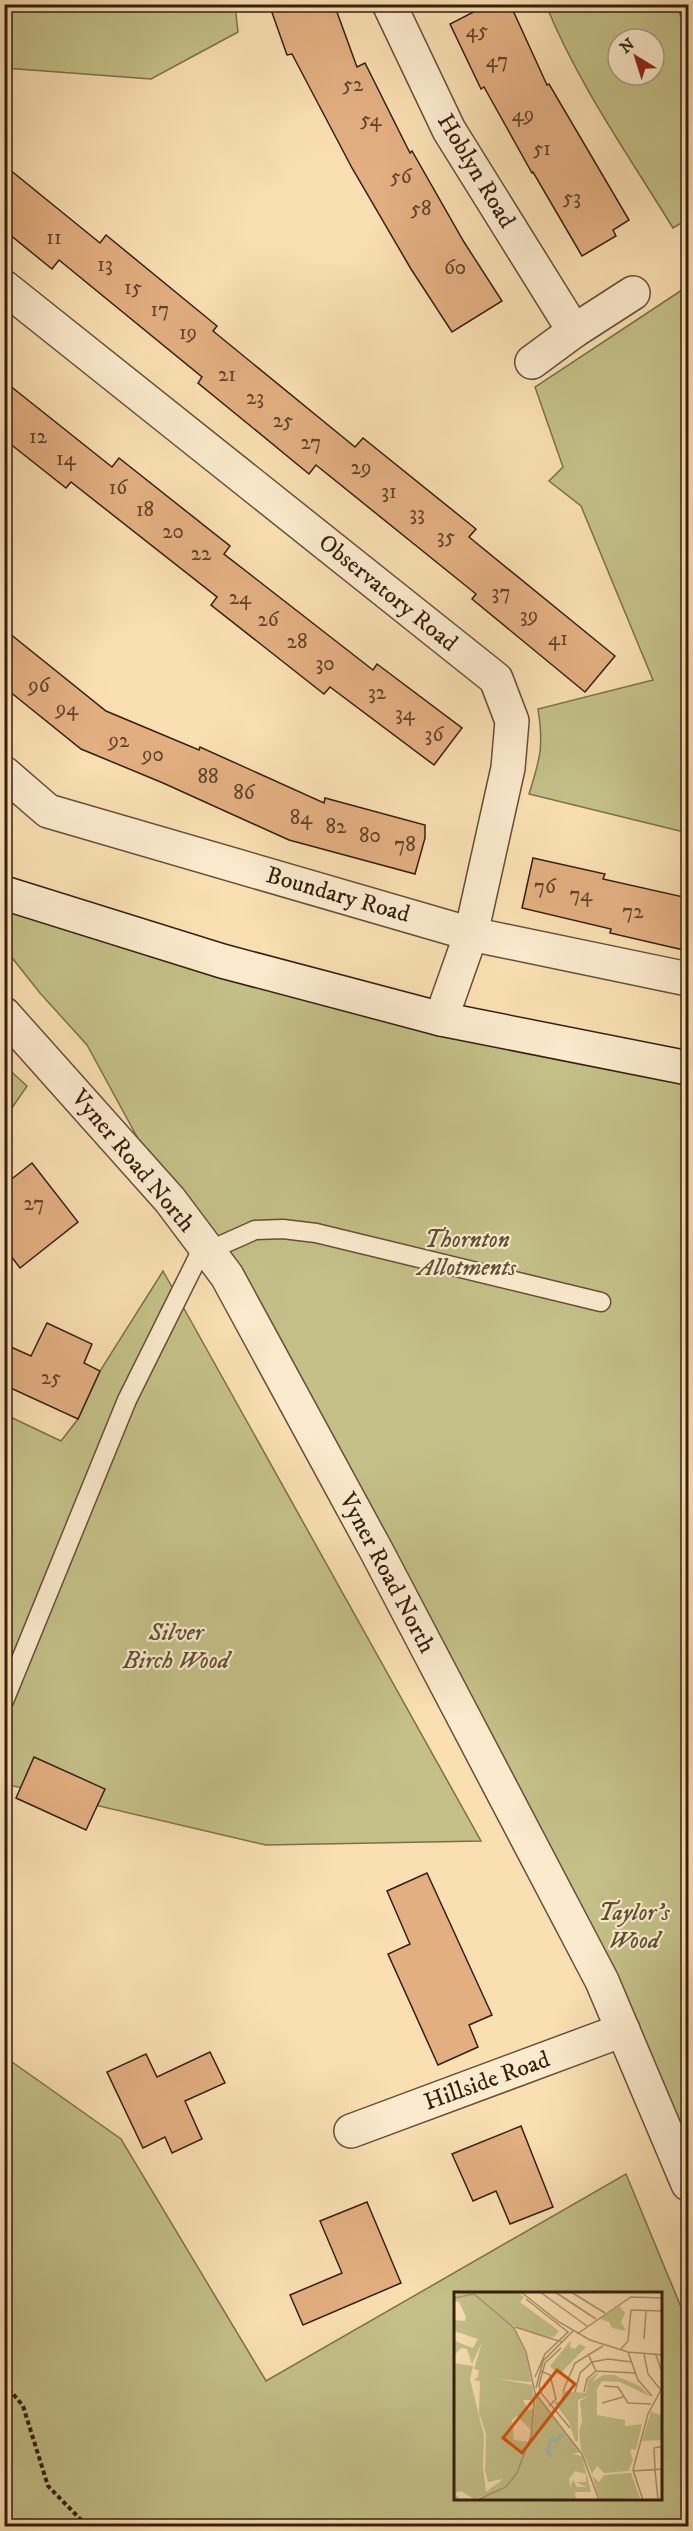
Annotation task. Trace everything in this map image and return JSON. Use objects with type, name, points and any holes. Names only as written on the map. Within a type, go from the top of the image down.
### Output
[{"type":"street","name":"Hoblyn Road","points":[[389,4],[449,130],[574,331]]},
{"type":"street","name":"Observatory Road","points":[[4,288],[496,679],[512,721],[508,768],[471,934],[441,1019]]},
{"type":"street","points":[[532,362],[574,331],[633,293]]},
{"type":"street","name":"Boundary Road","points":[[4,773],[48,811],[471,934],[688,979]]},
{"type":"street","points":[[4,893],[222,961],[441,1019],[688,1068]]},
{"type":"street","name":"Vyner Road North","points":[[4,1014],[170,1200],[227,1276],[377,1552],[602,1981],[688,2184]]},
{"type":"street","name":"Hillside Road","points":[[351,2131],[623,2030]]},
{"type":"lane","points":[[4,1701],[127,1401],[206,1248],[255,1230],[283,1229],[316,1233],[602,1302]]},
{"type":"path","points":[[4,2383],[23,2406],[48,2486],[87,2526]]},
{"type":"green space","points":[[4,5],[235,5],[238,32],[151,79],[5,68]]},
{"type":"green space","points":[[546,5],[675,5],[688,29],[688,219],[673,228],[573,63]]},
{"type":"green space","points":[[688,286],[688,833],[529,794],[540,753],[541,733],[538,709],[653,680],[581,506],[549,481],[563,467],[535,387]]},
{"type":"green space","name":"Thornton Allotments","points":[[5,893],[688,1079],[688,2205],[623,2030],[87,1045],[40,993],[5,949]]},
{"type":"green space","points":[[5,1066],[27,1086],[5,1118]]},
{"type":"green space","name":"Silver Birch Wood","points":[[163,1271],[481,1841],[266,1845],[5,1784],[4,1414],[61,1441],[78,1419],[100,1371]]},
{"type":"green space","points":[[5,2057],[121,2139],[266,2381],[626,2174],[688,2324],[688,2526],[5,2526]]},
{"type":"building","points":[[269,4],[334,4],[357,67],[365,63],[410,153],[412,151],[464,242],[502,301],[452,332],[411,269],[352,168],[292,54],[287,55]]},
{"type":"building","points":[[489,4],[510,4],[547,85],[549,84],[629,220],[613,230],[616,236],[582,256],[484,87],[481,89],[450,24]]},
{"type":"building","points":[[4,165],[100,243],[106,235],[217,326],[213,331],[355,447],[363,438],[476,529],[469,537],[615,656],[585,692],[472,599],[476,594],[316,465],[309,474],[198,383],[202,377],[59,260],[52,269],[4,230]]},
{"type":"building","points":[[4,381],[112,467],[119,458],[230,546],[224,554],[373,670],[377,664],[462,728],[434,765],[330,687],[324,694],[211,605],[217,597],[71,482],[66,488],[4,439]]},
{"type":"building","points":[[4,629],[106,711],[199,750],[200,747],[324,803],[325,798],[425,825],[425,838],[415,874],[289,840],[81,749],[4,687]]},
{"type":"building","points":[[533,858],[605,874],[603,879],[688,898],[688,951],[610,933],[611,929],[522,908]]},
{"type":"building","points":[[32,1163],[78,1222],[20,1268],[4,1247],[4,1185]]},
{"type":"building","points":[[47,1323],[92,1344],[84,1363],[100,1371],[78,1419],[4,1385],[4,1344],[31,1356]]},
{"type":"building","points":[[34,1757],[105,1789],[86,1830],[16,1798]]},
{"type":"building","points":[[427,1873],[492,2015],[469,2025],[478,2047],[438,2065],[388,1954],[410,1944],[387,1891]]},
{"type":"building","points":[[210,2052],[225,2083],[185,2101],[202,2139],[172,2153],[165,2137],[143,2148],[107,2072],[146,2054],[157,2077]]},
{"type":"building","points":[[521,2126],[553,2207],[510,2224],[496,2191],[473,2201],[452,2154]]},
{"type":"building","points":[[367,2202],[401,2283],[303,2325],[290,2295],[342,2273],[320,2221]]},
{"type":"park label","name":"Taylor's Wood","points":[[634,1927]]}]
